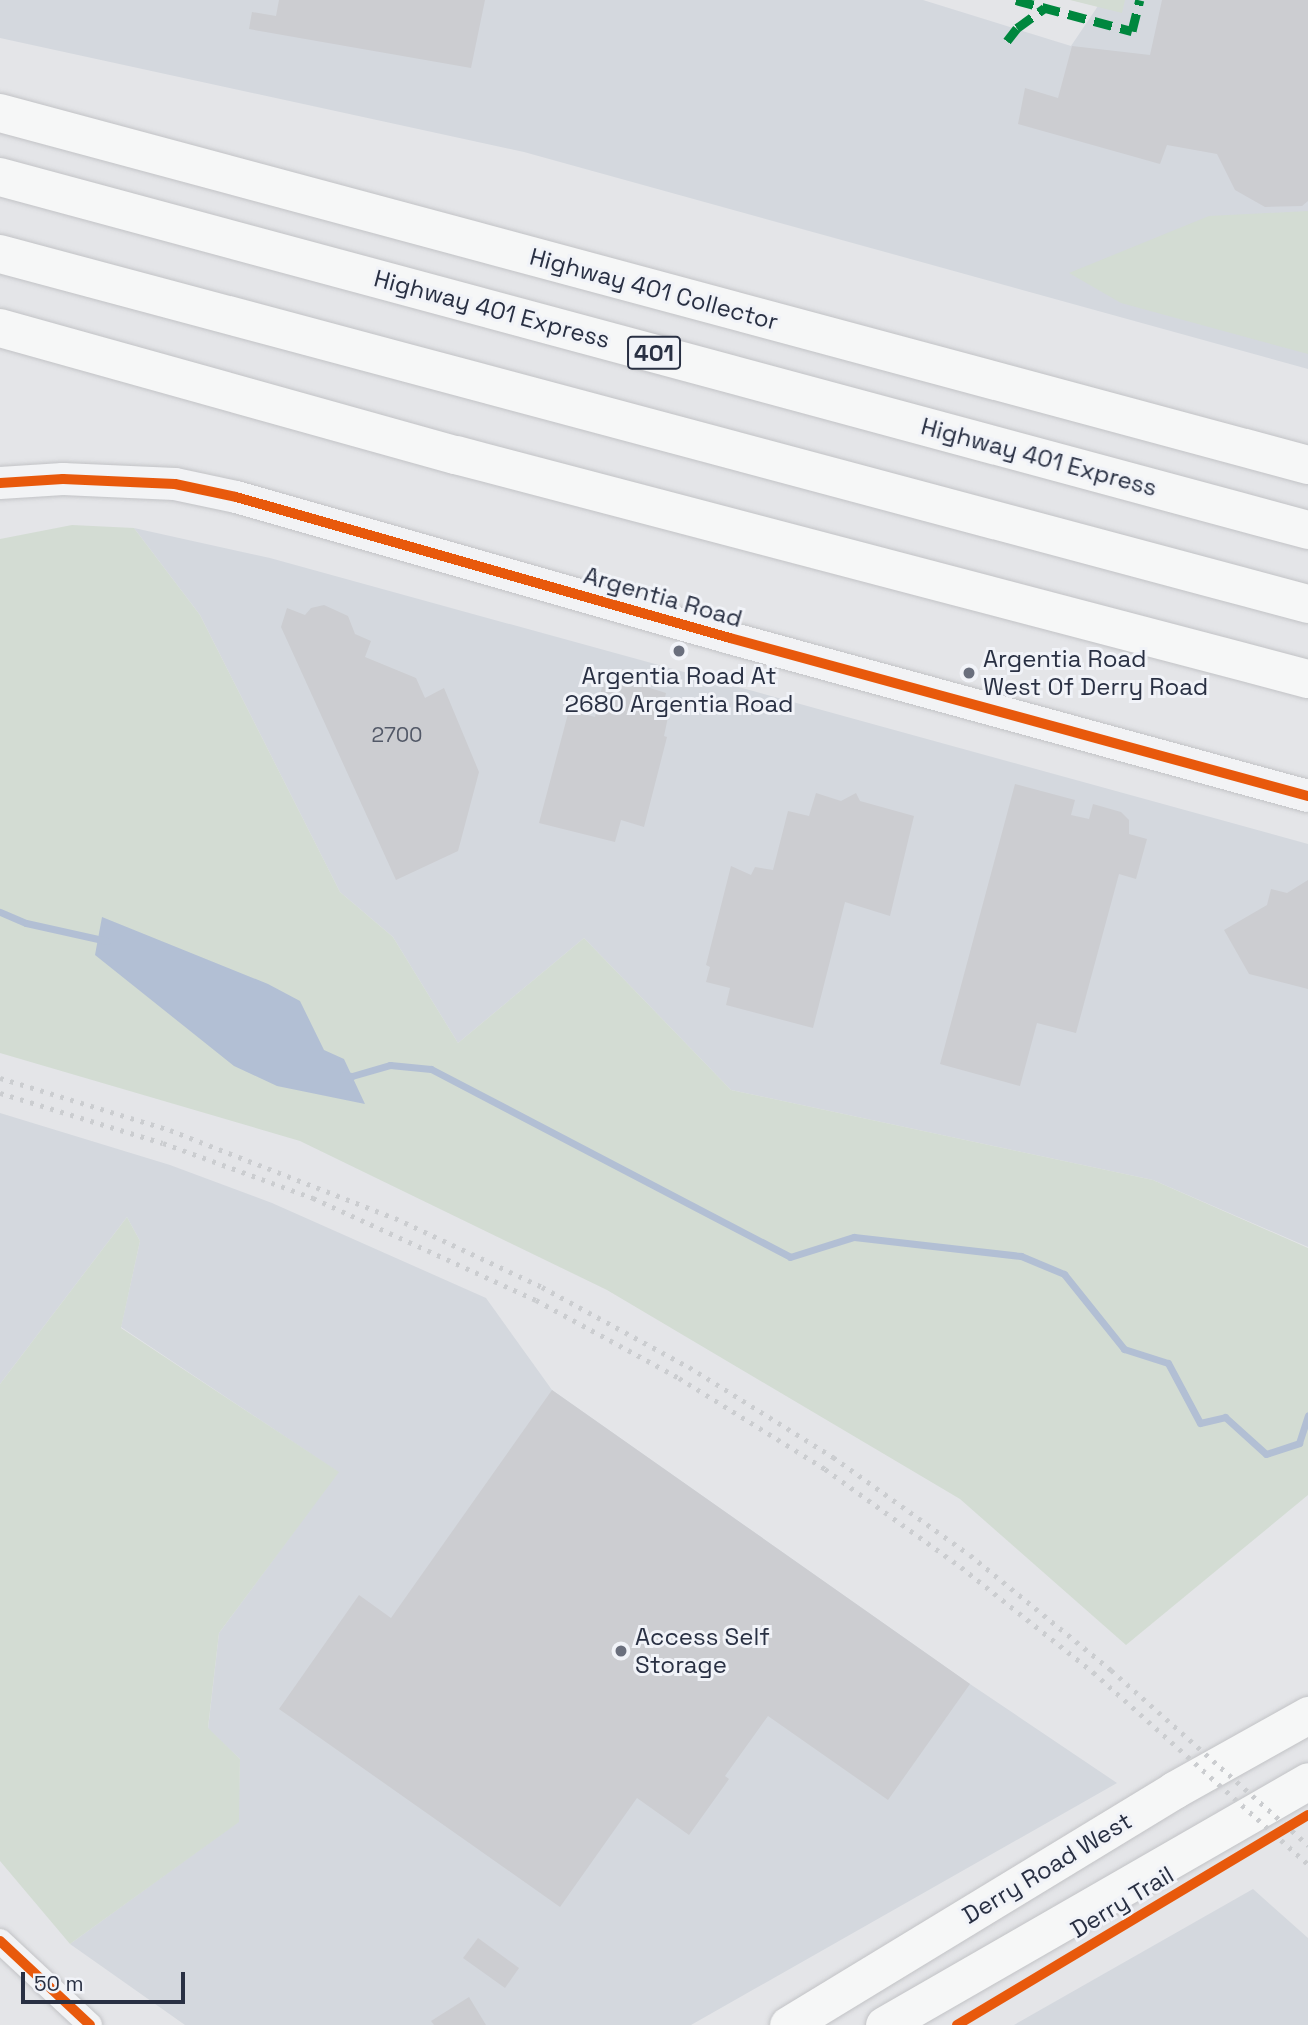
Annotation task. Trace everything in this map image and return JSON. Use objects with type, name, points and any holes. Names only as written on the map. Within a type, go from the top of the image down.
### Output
[{"type":"highway","name":"Highway 401 Collector","points":[[0,113],[1308,465]]},
{"type":"highway","name":"Highway 401 Express","points":[[0,177],[1308,530]]},
{"type":"highway","points":[[0,254],[1308,604]]},
{"type":"highway","points":[[0,328],[469,458],[1308,679]]},
{"type":"main road","name":"Derry Road West","points":[[788,2025],[1174,1790],[1308,1715]]},
{"type":"main road","points":[[884,2025],[1308,1781]]},
{"type":"street","name":"Argentia Road","points":[[0,483],[63,479],[175,484],[236,497],[730,638],[975,702],[1308,796]]},
{"type":"street","points":[[0,1941],[90,2025]]},
{"type":"shaded area","points":[[0,0],[923,0],[1071,46],[1102,0],[1308,0],[1308,369],[524,152],[0,38]]},
{"type":"shaded area","points":[[1070,0],[1125,0],[1122,13]]},
{"type":"shaded area","points":[[1308,211],[1308,354],[1121,303],[1069,273],[1209,216]]},
{"type":"shaded area","points":[[72,525],[134,528],[200,615],[340,892],[393,937],[458,1043],[584,938],[731,1090],[1153,1180],[1308,1248],[1308,1495],[1126,1645],[960,1499],[607,1290],[300,1141],[0,1053],[0,539]]},
{"type":"shaded area","points":[[134,528],[270,558],[1308,844],[1308,1247],[1153,1180],[731,1090],[584,938],[458,1043],[393,937],[340,892],[200,615]]},
{"type":"shaded area","points":[[0,1113],[170,1165],[272,1203],[486,1298],[552,1390],[970,1684],[1117,1783],[691,2025],[185,2025],[70,1944],[238,1822],[240,1759],[208,1729],[219,1633],[338,1472],[121,1327],[140,1241],[127,1217],[0,1384]]},
{"type":"shaded area","points":[[127,1217],[140,1241],[121,1328],[339,1472],[219,1633],[208,1728],[240,1759],[239,1822],[70,1944],[0,1861],[0,1384]]},
{"type":"shaded area","points":[[1253,1889],[1308,1938],[1308,2025],[1014,2025]]},
{"type":"water","points":[[102,917],[268,984],[300,1001],[324,1050],[344,1059],[365,1104],[277,1086],[234,1066],[95,955]]},
{"type":"building","points":[[279,0],[485,0],[471,68],[249,29],[252,12],[276,16]]},
{"type":"building","points":[[1162,0],[1308,0],[1308,201],[1302,206],[1265,207],[1235,190],[1217,154],[1167,145],[1160,164],[1018,124],[1025,88],[1058,98],[1072,46],[1150,55]]},
{"type":"building","points":[[324,605],[348,616],[355,634],[371,641],[365,657],[416,678],[425,698],[444,688],[479,772],[458,851],[396,880],[281,627],[287,608],[305,615],[311,608]]},
{"type":"building","points":[[605,674],[666,693],[661,714],[668,717],[664,736],[667,737],[644,827],[621,820],[615,842],[539,823],[569,710],[595,717]]},
{"type":"building","points":[[1015,784],[1075,800],[1071,815],[1089,819],[1093,804],[1121,812],[1129,820],[1129,834],[1147,839],[1136,879],[1119,874],[1076,1033],[1037,1023],[1020,1086],[940,1064]]},
{"type":"building","points":[[816,793],[841,801],[856,793],[860,801],[914,816],[890,916],[845,902],[813,1028],[726,1005],[730,988],[706,982],[710,967],[706,965],[731,866],[751,875],[755,867],[773,870],[788,811],[809,816]]},
{"type":"building","points":[[1308,880],[1308,989],[1249,974],[1224,930],[1267,905],[1271,889],[1287,893]]},
{"type":"building","name":"Access Self Storage","points":[[552,1390],[970,1684],[888,1800],[768,1716],[725,1776],[729,1779],[689,1835],[637,1798],[560,1907],[279,1709],[359,1595],[391,1618]]},
{"type":"building","points":[[478,1938],[519,1968],[505,1988],[463,1958]]},
{"type":"building","points":[[469,1997],[486,2025],[434,2025],[431,2021]]},
{"type":"waterway","points":[[0,912],[26,923],[107,941]]},
{"type":"waterway","points":[[343,1075],[352,1076],[390,1065],[431,1069],[790,1257],[854,1237],[1021,1256],[1064,1274],[1124,1349],[1168,1363],[1200,1423],[1225,1417],[1266,1454],[1299,1443],[1308,1415]]},
{"type":"railway","points":[[0,1078],[170,1130],[395,1218],[542,1287],[689,1367],[833,1457],[970,1555],[1111,1670],[1308,1845]]},
{"type":"railway","points":[[0,1093],[163,1143],[313,1198],[536,1300],[679,1378],[825,1469],[961,1567],[1093,1672],[1308,1864]]},
{"type":"marked path","points":[[1016,0],[1132,31],[1140,0]]},
{"type":"marked path","points":[[1007,41],[1017,28],[1045,8]]},
{"type":"cycle path","points":[[0,483],[63,479],[175,484],[236,497],[730,638],[1308,796]]},
{"type":"cycle path","name":"Derry Trail","points":[[957,2025],[1308,1815]]},
{"type":"cycle path","points":[[0,1941],[90,2025]]},
{"type":"place","name":"Argentia Road At 2680 Argentia Road","points":[[679,651]]},
{"type":"place","name":"Argentia Road West Of Derry Road","points":[[969,673]]},
{"type":"place","name":"Access Self Storage","points":[[621,1651]]}]
